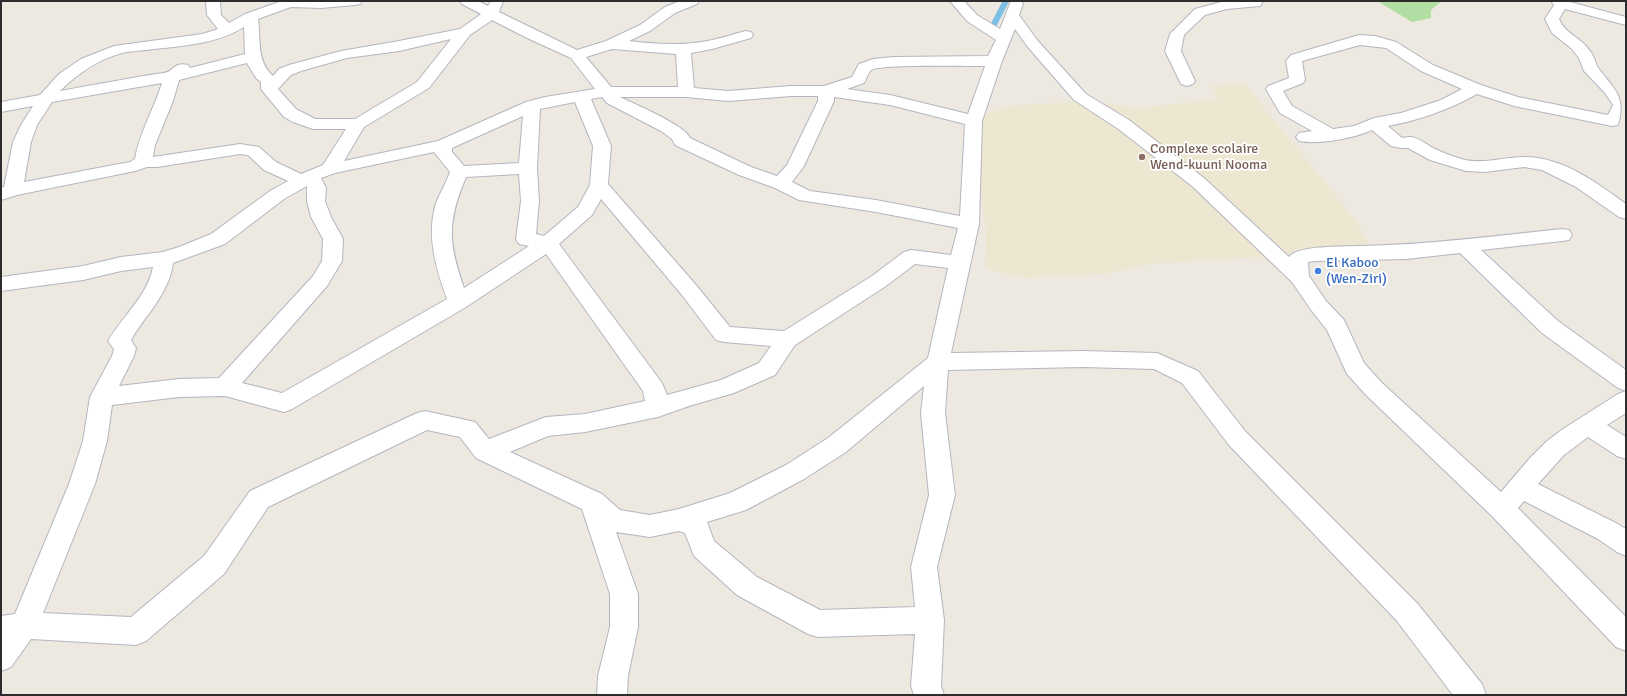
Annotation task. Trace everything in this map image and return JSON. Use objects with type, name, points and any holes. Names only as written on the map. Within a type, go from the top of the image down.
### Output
[{"type":"street","points":[[213,1],[212,12],[217,22],[229,30]]},
{"type":"street","points":[[225,387],[320,281],[332,261],[333,239],[321,217],[316,201],[316,188],[307,178],[270,166],[253,151],[240,150],[157,162],[144,162],[135,166],[7,192],[22,142],[29,125],[46,99],[65,77],[87,62],[110,52],[119,49],[204,38],[229,30],[250,17],[292,2],[321,4],[355,1]]},
{"type":"street","points":[[467,1],[493,7],[532,35],[576,55],[613,100],[667,127],[681,136],[681,141],[745,171],[781,184],[806,196],[876,206],[969,224]]},
{"type":"street","points":[[576,55],[611,44],[645,28],[670,10],[692,1]]},
{"type":"street","points":[[957,1],[961,8],[979,24],[1004,38]]},
{"type":"street","points":[[1190,1],[1226,5],[1255,3],[1256,1]]},
{"type":"street","points":[[1330,135],[1286,109],[1274,89],[1297,80],[1294,61],[1296,58],[1359,40],[1375,41],[1391,45],[1427,68],[1475,88],[1514,101],[1619,124],[1618,113],[1621,105],[1612,90],[1590,68],[1586,57],[1578,46],[1557,30],[1552,19],[1559,2],[1626,21]]},
{"type":"street","points":[[1187,82],[1173,51],[1177,34],[1200,12],[1226,5]]},
{"type":"street","points":[[330,169],[358,124],[423,85],[465,32],[493,7]]},
{"type":"street","points":[[929,695],[926,686],[930,620],[924,567],[942,495],[933,413],[938,362],[959,262],[969,224],[974,121],[994,61],[1015,8]]},
{"type":"street","points":[[1015,8],[1032,44],[1080,97],[1123,124],[1198,182],[1299,277],[1319,306],[1336,326],[1355,368],[1415,429],[1502,509],[1626,637]]},
{"type":"street","points":[[250,17],[253,29],[252,57],[261,75],[269,81],[269,89],[290,113],[313,124],[358,124]]},
{"type":"street","points":[[269,89],[285,72],[295,68],[346,54],[399,46],[465,32]]},
{"type":"street","points":[[611,44],[655,49],[701,48],[746,35]]},
{"type":"street","points":[[144,162],[146,145],[165,101],[172,78],[195,56],[204,38]]},
{"type":"street","points":[[683,49],[686,92]]},
{"type":"street","points":[[1,107],[134,82],[172,78],[252,57]]},
{"type":"street","points":[[826,91],[858,80],[865,67],[874,64],[994,61]]},
{"type":"street","points":[[1305,137],[1330,135],[1358,130],[1374,123],[1404,118],[1447,104],[1475,88]]},
{"type":"street","points":[[1,284],[83,272],[121,264],[164,259],[186,252],[218,239],[249,218],[271,199],[307,178],[330,169],[443,145],[532,106],[545,102],[606,92],[686,92],[728,96],[791,91],[826,91],[890,100],[974,121]]},
{"type":"street","points":[[781,184],[795,166],[826,101],[826,91]]},
{"type":"street","points":[[102,397],[179,388],[225,387],[284,403],[459,302],[548,243],[585,211],[599,185],[602,146],[581,96]]},
{"type":"street","points":[[532,106],[528,168],[530,201],[526,239],[548,243],[654,389],[658,408]]},
{"type":"street","points":[[1374,123],[1397,142],[1411,142],[1424,152],[1467,165],[1483,167],[1536,163],[1556,168],[1626,213]]},
{"type":"street","points":[[443,145],[443,154],[460,172]]},
{"type":"street","points":[[460,172],[528,168]]},
{"type":"street","points":[[459,302],[446,268],[441,226],[444,206],[460,172]]},
{"type":"street","points":[[599,185],[684,284],[724,334],[787,339]]},
{"type":"street","points":[[1299,277],[1298,259],[1315,254],[1406,252],[1466,247],[1562,235]]},
{"type":"street","points":[[1466,247],[1550,327],[1626,382]]},
{"type":"street","points":[[485,451],[546,427],[585,424],[658,408],[685,398],[726,387],[767,369],[787,339],[879,281],[911,257],[959,262]]},
{"type":"street","points":[[1,657],[12,628],[82,484],[95,441],[102,397],[123,356],[125,348],[119,341],[157,288],[163,272],[164,259]]},
{"type":"street","points":[[12,628],[136,632],[214,565],[259,499],[425,420],[467,429],[485,451],[593,502],[613,520],[650,526],[679,520],[737,502],[795,472],[837,445],[938,362],[1083,359],[1157,361],[1190,377],[1237,438],[1374,576],[1406,612],[1471,695]]},
{"type":"street","points":[[1502,509],[1543,461],[1564,441],[1613,411],[1626,400]]},
{"type":"street","points":[[1588,426],[1626,449]]},
{"type":"street","points":[[1522,487],[1558,508],[1607,532],[1626,544]]},
{"type":"street","points":[[593,502],[624,594],[624,627],[613,676],[612,695]]},
{"type":"street","points":[[679,520],[696,524],[703,548],[746,586],[818,624],[930,620]]},
{"type":"shaded area","name":"Complexe scolaire Wend-kuuni Nooma","points":[[1245,84],[1354,218],[1373,250],[1150,264],[1104,274],[1025,278],[985,269],[986,233],[975,133],[982,114],[1018,105],[1092,101],[1139,108],[1219,99],[1211,86]]},
{"type":"green space","points":[[1377,1],[1442,1],[1431,10],[1431,18],[1412,22]]},
{"type":"waterway","points":[[992,28],[1006,1]]},
{"type":"place","name":"Complexe scolaire Wend-kuuni Nooma","points":[[1142,157]]},
{"type":"place","name":"El Kaboo (Wen-Ziri)","points":[[1318,271]]}]
